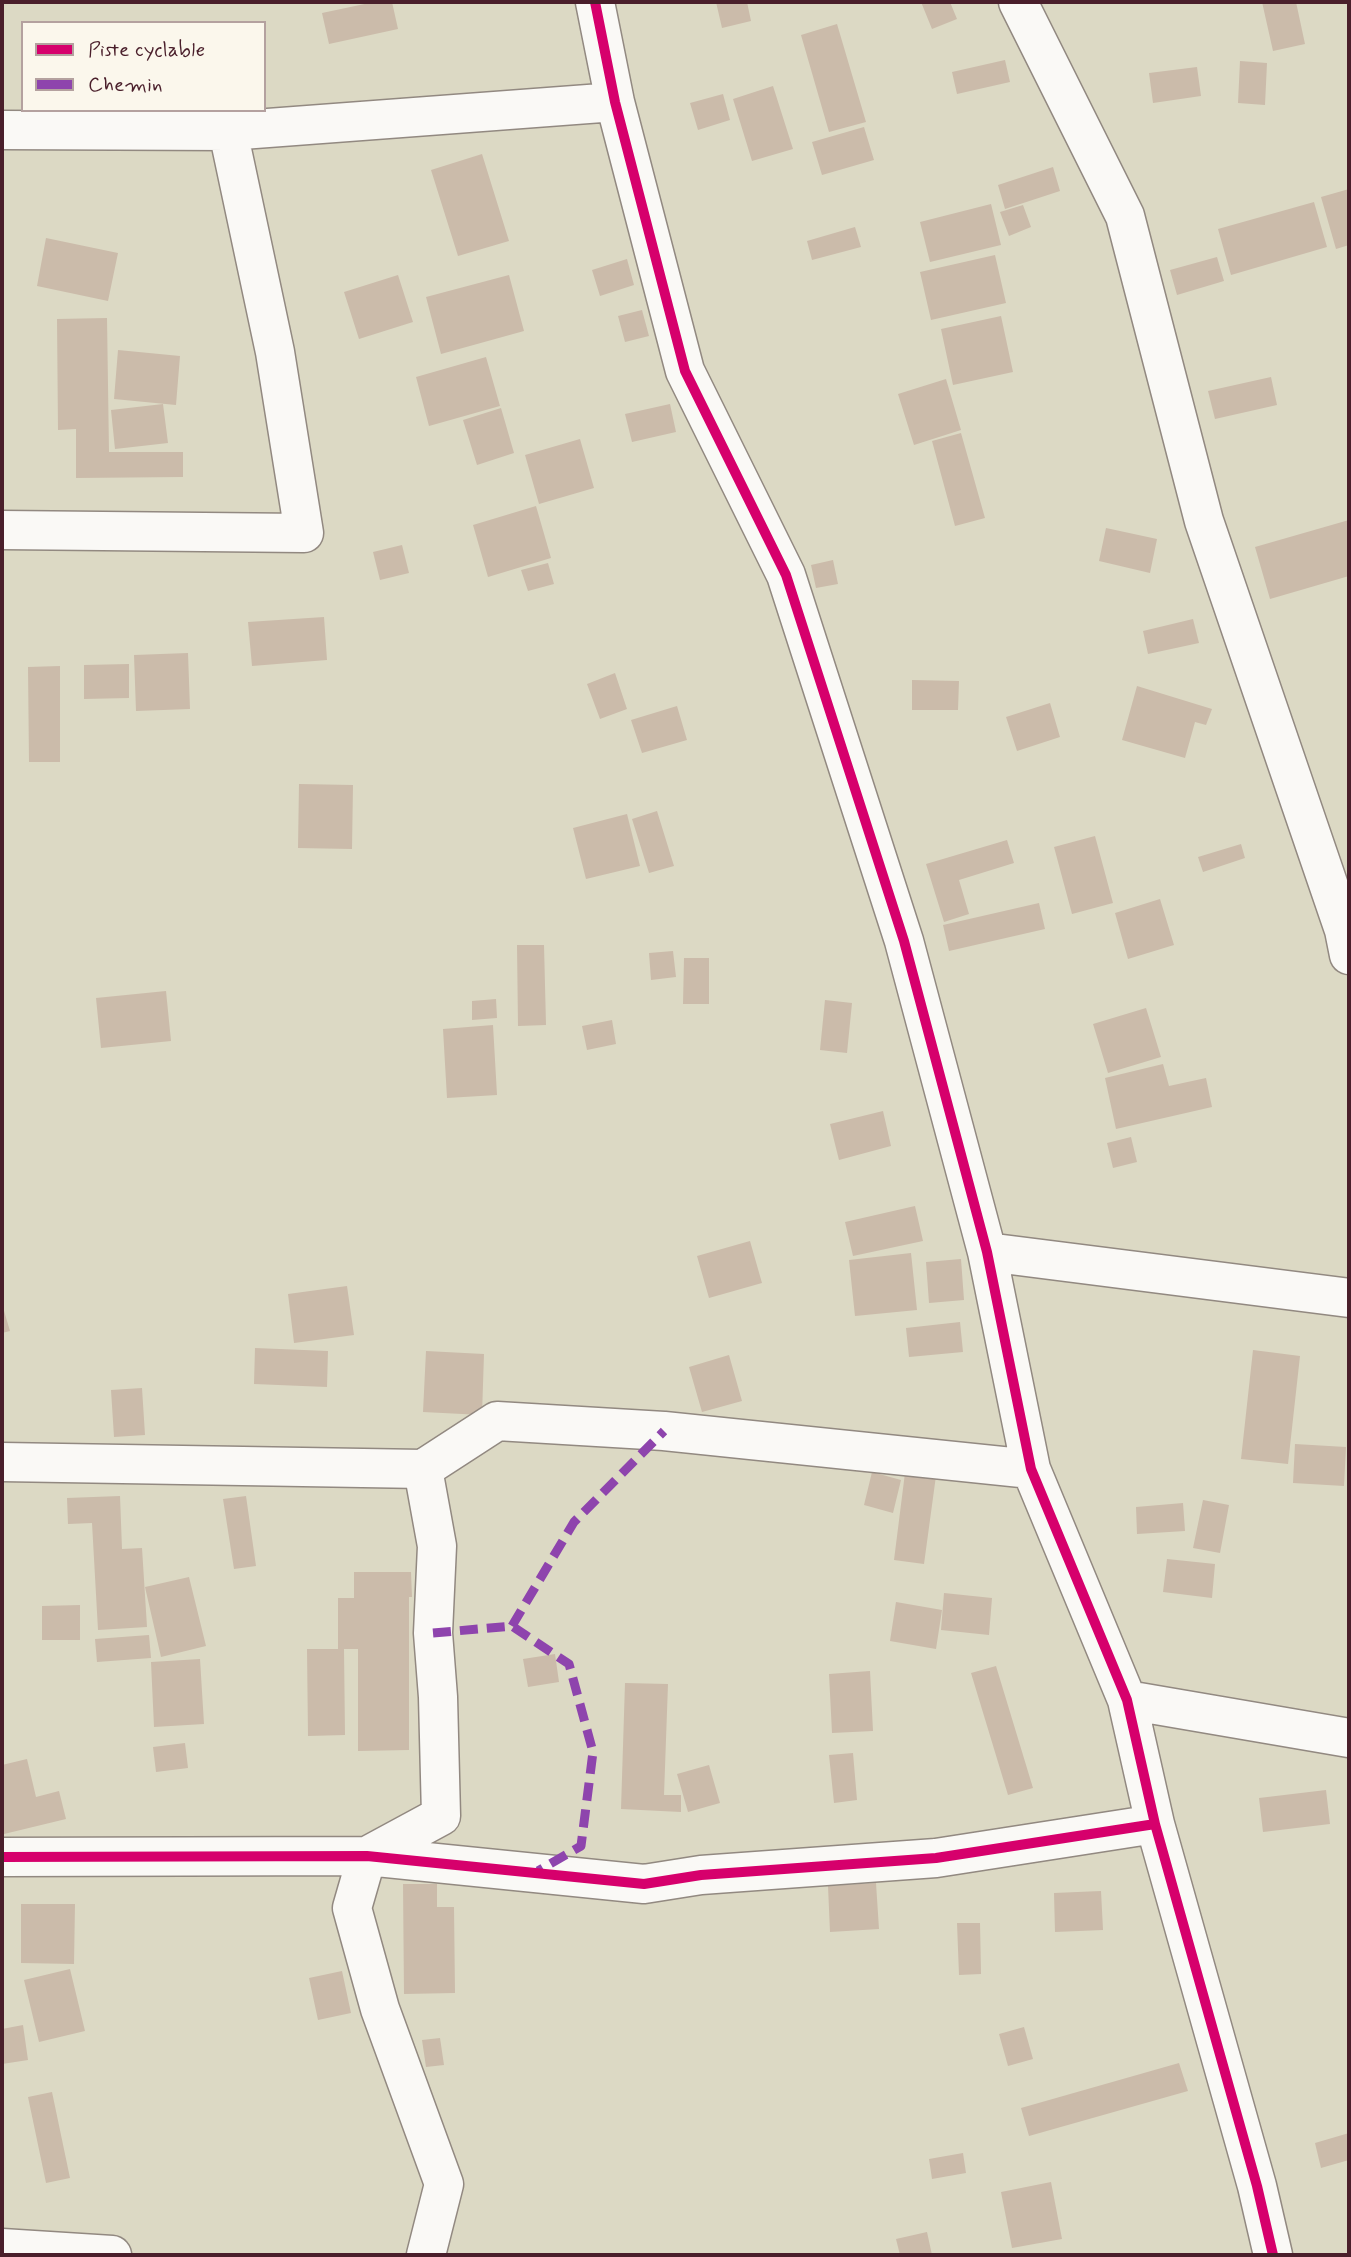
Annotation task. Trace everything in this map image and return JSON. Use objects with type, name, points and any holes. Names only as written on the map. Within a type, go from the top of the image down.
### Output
[{"type":"street","points":[[596,2],[615,102],[685,371],[786,575],[904,941],[987,1252],[1031,1469],[1127,1700],[1156,1824],[1257,2186],[1273,2255]]},
{"type":"street","points":[[1018,2],[1125,216],[1204,521],[1344,930],[1349,955]]},
{"type":"street","points":[[2,130],[228,131],[615,102]]},
{"type":"street","points":[[2,530],[304,533],[275,352],[228,131]]},
{"type":"street","points":[[987,1252],[1349,1298]]},
{"type":"street","points":[[2,1462],[423,1469],[497,1421],[664,1431],[1031,1469]]},
{"type":"street","points":[[423,1469],[437,1546],[433,1633],[438,1697],[441,1816],[367,1856],[352,1908],[380,2009],[444,2184],[426,2255]]},
{"type":"street","points":[[1127,1700],[1349,1738]]},
{"type":"street","points":[[2,1857],[367,1856],[644,1884],[701,1875],[936,1858],[1156,1824]]},
{"type":"street","points":[[2,2248],[112,2255]]},
{"type":"building","points":[[374,2],[392,2],[398,29],[329,44],[322,13]]},
{"type":"building","points":[[716,2],[747,2],[751,21],[722,28]]},
{"type":"building","points":[[921,2],[950,2],[957,19],[932,29]]},
{"type":"building","points":[[1262,2],[1296,2],[1305,44],[1273,51]]},
{"type":"building","points":[[837,24],[866,122],[829,132],[801,35]]},
{"type":"building","points":[[1005,60],[1010,82],[957,94],[952,72]]},
{"type":"building","points":[[1240,61],[1267,63],[1265,105],[1238,103]]},
{"type":"building","points":[[1197,67],[1201,96],[1153,103],[1149,73]]},
{"type":"building","points":[[773,86],[793,149],[752,161],[733,99]]},
{"type":"building","points":[[723,94],[730,120],[698,130],[690,103]]},
{"type":"building","points":[[864,127],[874,160],[822,175],[812,142]]},
{"type":"building","points":[[482,154],[509,241],[458,256],[431,170]]},
{"type":"building","points":[[1053,167],[1060,191],[1005,209],[998,185]]},
{"type":"building","points":[[1349,189],[1349,245],[1336,249],[1321,197]]},
{"type":"building","points":[[1314,202],[1327,247],[1231,275],[1218,229]]},
{"type":"building","points":[[991,204],[1001,245],[930,262],[920,222]]},
{"type":"building","points":[[1023,205],[1031,227],[1009,236],[1000,212]]},
{"type":"building","points":[[855,227],[861,247],[812,260],[807,241]]},
{"type":"building","points":[[46,238],[118,253],[108,301],[37,286]]},
{"type":"building","points":[[995,255],[1006,303],[931,320],[920,272]]},
{"type":"building","points":[[1217,257],[1224,281],[1177,295],[1170,270]]},
{"type":"building","points":[[627,259],[634,285],[600,296],[592,270]]},
{"type":"building","points":[[398,275],[413,322],[359,339],[344,292]]},
{"type":"building","points":[[509,275],[524,331],[441,354],[426,297]]},
{"type":"building","points":[[642,310],[649,336],[625,342],[618,316]]},
{"type":"building","points":[[1001,316],[1013,372],[953,385],[941,329]]},
{"type":"building","points":[[107,318],[109,452],[183,452],[183,477],[76,478],[76,429],[58,430],[57,319]]},
{"type":"building","points":[[118,350],[180,356],[176,405],[114,399]]},
{"type":"building","points":[[486,357],[500,406],[429,426],[416,377]]},
{"type":"building","points":[[1271,377],[1277,405],[1215,419],[1208,391]]},
{"type":"building","points":[[946,379],[961,430],[914,445],[898,394]]},
{"type":"building","points":[[163,404],[168,443],[115,449],[111,410]]},
{"type":"building","points":[[670,404],[676,432],[632,442],[625,414]]},
{"type":"building","points":[[501,408],[514,453],[477,465],[463,420]]},
{"type":"building","points":[[961,433],[985,518],[955,526],[932,441]]},
{"type":"building","points":[[580,439],[594,488],[539,504],[525,455]]},
{"type":"building","points":[[536,506],[551,558],[488,577],[473,525]]},
{"type":"building","points":[[1349,520],[1349,576],[1270,599],[1255,547]]},
{"type":"building","points":[[1106,528],[1157,539],[1150,573],[1099,561]]},
{"type":"building","points":[[402,545],[409,573],[380,580],[373,552]]},
{"type":"building","points":[[833,560],[838,584],[816,588],[811,565]]},
{"type":"building","points":[[548,563],[554,584],[528,591],[521,570]]},
{"type":"building","points":[[324,617],[327,660],[252,666],[248,622]]},
{"type":"building","points":[[1193,619],[1199,643],[1148,654],[1143,631]]},
{"type":"building","points":[[188,653],[190,709],[136,711],[134,655]]},
{"type":"building","points":[[129,664],[129,698],[84,699],[84,665]]},
{"type":"building","points":[[60,666],[60,762],[29,762],[28,667]]},
{"type":"building","points":[[615,673],[627,709],[600,719],[587,684]]},
{"type":"building","points":[[912,680],[959,681],[958,710],[912,710]]},
{"type":"building","points":[[1137,686],[1212,709],[1206,725],[1195,722],[1185,758],[1122,740]]},
{"type":"building","points":[[1050,703],[1060,737],[1017,751],[1006,717]]},
{"type":"building","points":[[677,706],[687,740],[642,753],[631,720]]},
{"type":"building","points":[[299,784],[353,785],[352,849],[298,848]]},
{"type":"building","points":[[657,811],[674,866],[649,873],[632,819]]},
{"type":"building","points":[[627,814],[640,866],[586,879],[573,828]]},
{"type":"building","points":[[1095,836],[1113,903],[1072,914],[1054,847]]},
{"type":"building","points":[[1007,840],[1014,863],[959,880],[969,914],[944,922],[926,864]]},
{"type":"building","points":[[1241,844],[1245,858],[1203,872],[1198,857]]},
{"type":"building","points":[[1160,899],[1174,945],[1128,959],[1115,913]]},
{"type":"building","points":[[1039,903],[1045,929],[949,951],[943,925]]},
{"type":"building","points":[[517,945],[544,945],[546,1025],[518,1026]]},
{"type":"building","points":[[673,951],[676,977],[651,980],[649,953]]},
{"type":"building","points":[[684,958],[709,958],[709,1004],[683,1004]]},
{"type":"building","points":[[166,991],[171,1041],[101,1048],[96,998]]},
{"type":"building","points":[[496,999],[497,1018],[472,1020],[472,1001]]},
{"type":"building","points":[[825,1000],[852,1003],[847,1053],[820,1050]]},
{"type":"building","points":[[1146,1008],[1161,1057],[1108,1073],[1093,1024]]},
{"type":"building","points":[[612,1020],[616,1044],[587,1050],[582,1026]]},
{"type":"building","points":[[493,1025],[497,1095],[447,1098],[443,1029]]},
{"type":"building","points":[[1163,1064],[1169,1086],[1206,1078],[1212,1107],[1116,1129],[1105,1078]]},
{"type":"building","points":[[883,1111],[891,1146],[839,1160],[830,1124]]},
{"type":"building","points":[[1131,1137],[1137,1162],[1113,1168],[1107,1143]]},
{"type":"building","points":[[915,1206],[923,1241],[853,1256],[845,1222]]},
{"type":"building","points":[[750,1241],[762,1283],[709,1298],[697,1256]]},
{"type":"building","points":[[911,1253],[917,1310],[855,1316],[849,1260]]},
{"type":"building","points":[[961,1259],[964,1300],[929,1303],[926,1262]]},
{"type":"building","points":[[347,1286],[354,1335],[294,1343],[288,1294]]},
{"type":"building","points":[[2,1304],[10,1331],[2,1333]]},
{"type":"building","points":[[960,1322],[963,1352],[909,1357],[906,1328]]},
{"type":"building","points":[[255,1348],[328,1351],[327,1387],[254,1384]]},
{"type":"building","points":[[1253,1350],[1300,1356],[1288,1464],[1241,1459]]},
{"type":"building","points":[[426,1351],[484,1354],[482,1415],[423,1412]]},
{"type":"building","points":[[729,1355],[742,1401],[702,1412],[689,1367]]},
{"type":"building","points":[[142,1388],[145,1435],[114,1437],[111,1390]]},
{"type":"building","points":[[1295,1444],[1346,1447],[1344,1486],[1293,1483]]},
{"type":"building","points":[[907,1457],[938,1461],[924,1564],[894,1560]]},
{"type":"building","points":[[872,1472],[901,1480],[893,1513],[864,1505]]},
{"type":"building","points":[[120,1496],[122,1549],[142,1548],[147,1627],[98,1630],[92,1523],[68,1524],[67,1498]]},
{"type":"building","points":[[246,1496],[256,1566],[234,1569],[223,1499]]},
{"type":"building","points":[[1203,1500],[1229,1505],[1220,1553],[1193,1548]]},
{"type":"building","points":[[1183,1503],[1185,1531],[1137,1534],[1136,1507]]},
{"type":"building","points":[[1167,1559],[1215,1564],[1212,1598],[1163,1592]]},
{"type":"building","points":[[354,1572],[411,1572],[409,1750],[358,1751],[358,1649],[344,1649],[345,1735],[308,1736],[307,1649],[338,1649],[338,1598],[354,1598]]},
{"type":"building","points":[[189,1577],[206,1646],[161,1657],[145,1587]]},
{"type":"building","points":[[944,1593],[992,1598],[989,1635],[941,1630]]},
{"type":"building","points":[[896,1602],[942,1610],[936,1649],[890,1641]]},
{"type":"building","points":[[80,1605],[80,1640],[42,1640],[42,1606]]},
{"type":"building","points":[[149,1635],[151,1658],[97,1662],[95,1639]]},
{"type":"building","points":[[555,1654],[559,1682],[528,1687],[523,1659]]},
{"type":"building","points":[[200,1659],[204,1724],[154,1727],[151,1662]]},
{"type":"building","points":[[996,1666],[1033,1788],[1008,1795],[971,1673]]},
{"type":"building","points":[[870,1671],[873,1731],[832,1733],[829,1674]]},
{"type":"building","points":[[625,1683],[668,1684],[664,1795],[681,1795],[681,1812],[621,1809]]},
{"type":"building","points":[[185,1743],[188,1768],[156,1772],[153,1747]]},
{"type":"building","points":[[853,1753],[857,1800],[834,1803],[829,1755]]},
{"type":"building","points":[[27,1759],[36,1797],[59,1791],[66,1819],[4,1834],[2,1765]]},
{"type":"building","points":[[709,1765],[720,1803],[688,1812],[677,1774]]},
{"type":"building","points":[[1326,1790],[1330,1824],[1263,1832],[1259,1798]]},
{"type":"building","points":[[876,1883],[879,1929],[830,1932],[828,1886]]},
{"type":"building","points":[[403,1884],[437,1884],[437,1907],[454,1907],[455,1993],[404,1994]]},
{"type":"building","points":[[1101,1891],[1103,1930],[1055,1932],[1054,1893]]},
{"type":"building","points":[[21,1904],[75,1904],[74,1964],[21,1963]]},
{"type":"building","points":[[957,1923],[980,1923],[981,1974],[959,1975]]},
{"type":"building","points":[[70,1969],[85,2031],[39,2042],[24,1980]]},
{"type":"building","points":[[342,1971],[351,2013],[318,2020],[309,1978]]},
{"type":"building","points":[[23,2025],[28,2060],[2,2064],[2,2029]]},
{"type":"building","points":[[1024,2027],[1033,2059],[1008,2066],[999,2034]]},
{"type":"building","points":[[440,2038],[444,2065],[426,2067],[422,2040]]},
{"type":"building","points":[[1179,2063],[1188,2091],[1029,2136],[1021,2108]]},
{"type":"building","points":[[52,2092],[70,2178],[46,2183],[28,2097]]},
{"type":"building","points":[[1349,2133],[1349,2160],[1321,2168],[1315,2143]]},
{"type":"building","points":[[963,2153],[966,2173],[932,2179],[929,2159]]},
{"type":"building","points":[[1051,2182],[1062,2239],[1012,2248],[1001,2192]]},
{"type":"building","points":[[927,2232],[932,2255],[900,2255],[896,2239]]},
{"type":"marked path","points":[[512,1626],[574,1522],[664,1431]]},
{"type":"marked path","points":[[433,1633],[512,1626],[569,1664],[593,1752],[581,1846],[538,1871]]},
{"type":"cycle path","points":[[595,2],[615,102],[685,371],[786,575],[904,941],[987,1252],[1031,1469],[1127,1700],[1155,1824],[1257,2186],[1273,2255]]},
{"type":"cycle path","points":[[2,1857],[367,1856],[644,1884],[701,1875],[936,1858],[1155,1824]]}]
